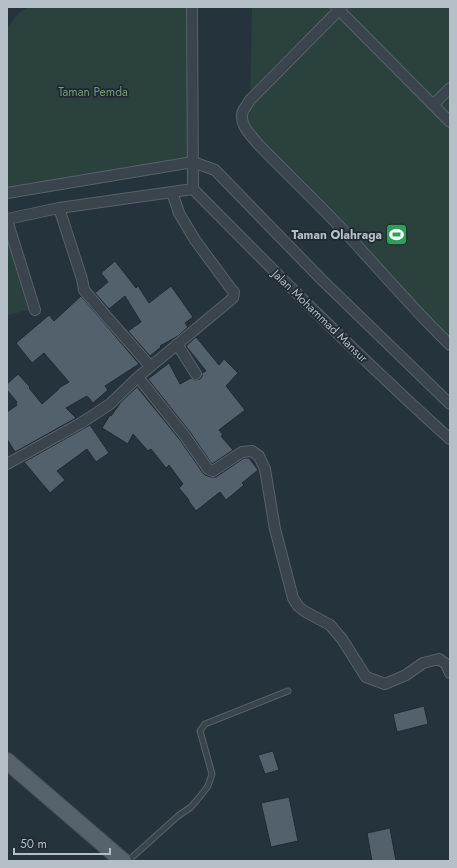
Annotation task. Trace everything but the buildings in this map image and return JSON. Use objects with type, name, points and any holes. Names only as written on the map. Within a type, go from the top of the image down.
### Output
[{"type":"main road","points":[[7,761],[123,861]]},
{"type":"street","points":[[35,310],[7,219],[59,208],[193,189],[192,7]]},
{"type":"street","points":[[450,122],[339,8],[250,100],[242,113],[242,121],[247,131],[258,144],[343,230],[450,345]]},
{"type":"street","points":[[433,105],[450,88]]},
{"type":"street","points":[[7,192],[193,162],[215,170],[322,280],[450,404]]},
{"type":"street","name":"Jalan Mohammad Mansur","points":[[193,189],[379,374],[450,438]]},
{"type":"street","points":[[7,464],[81,423],[110,404],[138,376],[232,300],[234,295],[232,290],[195,240],[179,213],[172,192]]},
{"type":"street","points":[[59,208],[82,279],[84,290],[150,366]]},
{"type":"street","points":[[177,344],[196,374]]},
{"type":"street","points":[[138,376],[185,436],[208,469],[213,472],[242,452],[252,451],[258,456],[266,469],[275,528],[293,598],[298,606],[304,611],[330,625],[342,639],[366,678],[385,684],[406,675],[423,663],[439,659],[446,664],[450,673]]},
{"type":"lane","points":[[128,861],[178,816],[191,807],[208,786],[212,774],[200,731],[204,724],[288,691]]},
{"type":"green space","name":"Taman Pemda","points":[[29,7],[192,7],[193,162],[7,193],[7,28],[20,12]]},
{"type":"green space","name":"Taman Olahraga","points":[[252,7],[450,7],[450,345],[244,125],[250,100]]},
{"type":"green space","points":[[7,234],[29,310],[7,315]]},
{"type":"place","name":"Taman Olahraga","points":[[397,235]]}]
